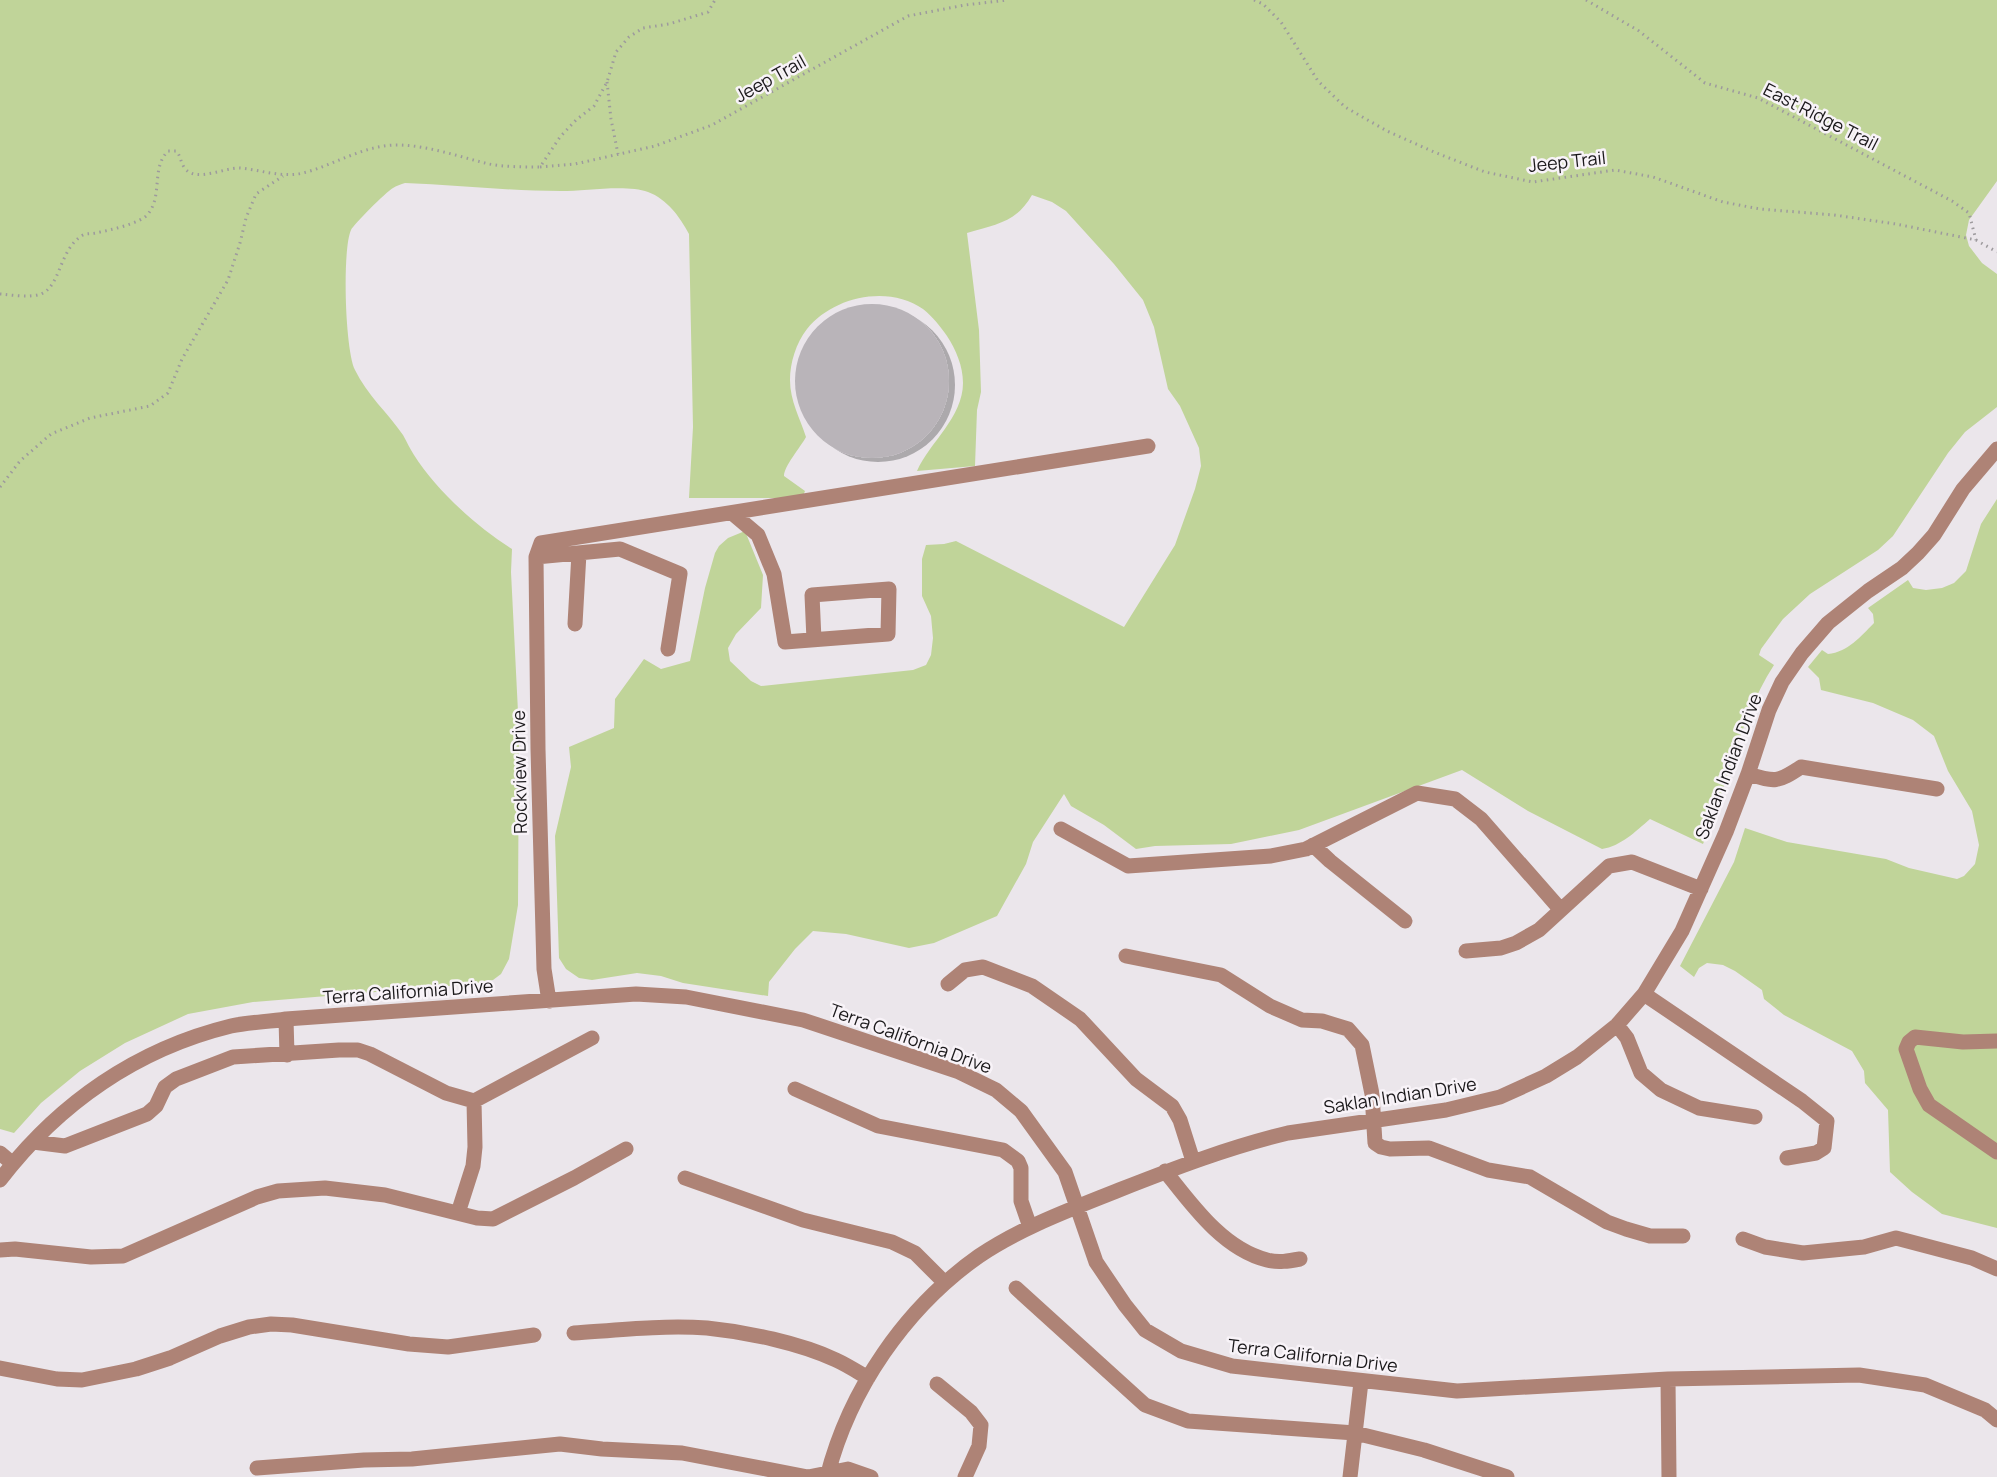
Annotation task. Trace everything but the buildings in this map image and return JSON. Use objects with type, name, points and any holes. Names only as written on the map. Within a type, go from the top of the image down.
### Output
[{"type":"street","points":[[539,550],[732,513],[1148,446]]},
{"type":"street","name":"Saklan Indian Drive","points":[[827,1475],[834,1448],[855,1400],[895,1339],[945,1283],[980,1256],[1030,1227],[1193,1161],[1288,1133],[1481,1102],[1519,1089],[1546,1076],[1576,1057],[1617,1025],[1644,994],[1682,932],[1748,774],[1769,710],[1782,682],[1802,653],[1828,623],[1868,591],[1902,568],[1918,553],[1934,535],[1963,489],[1997,449]]},
{"type":"street","points":[[732,513],[758,535],[774,574],[784,642],[814,640],[888,634],[889,589],[812,595],[814,640]]},
{"type":"street","points":[[539,550],[579,553],[620,549],[680,573],[668,649]]},
{"type":"street","name":"Rockview Drive","points":[[539,550],[538,749],[544,969],[549,1001]]},
{"type":"street","points":[[575,624],[579,553]]},
{"type":"street","points":[[1748,774],[1772,781],[1786,777],[1801,767],[1937,789]]},
{"type":"street","points":[[1061,829],[1128,866],[1271,856],[1306,849],[1417,793],[1455,799],[1480,819],[1560,909]]},
{"type":"street","points":[[1313,845],[1405,921]]},
{"type":"street","points":[[1466,951],[1501,948],[1516,943],[1539,930],[1609,866],[1632,862],[1701,889]]},
{"type":"street","points":[[1126,956],[1221,975],[1270,1006],[1302,1020],[1322,1022],[1348,1029],[1362,1045],[1372,1094],[1376,1143],[1381,1147],[1408,1150],[1429,1148],[1488,1170],[1530,1177],[1607,1222],[1650,1236],[1683,1236]]},
{"type":"street","points":[[948,984],[965,970],[983,967],[1032,986],[1080,1019],[1136,1079],[1172,1106],[1180,1120],[1193,1161]]},
{"type":"street","name":"Terra California Drive","points":[[0,1180],[49,1124],[91,1090],[155,1052],[233,1026],[286,1019],[636,994],[686,997],[803,1020],[959,1072],[996,1090],[1021,1110],[1065,1172],[1096,1262],[1145,1330],[1181,1352],[1232,1366],[1457,1391],[1668,1379],[1859,1375],[1925,1385],[1984,1410],[1997,1420]]},
{"type":"street","points":[[1644,994],[1802,1101],[1827,1121],[1824,1148],[1816,1153],[1787,1158]]},
{"type":"street","points":[[286,1019],[287,1054]]},
{"type":"street","points":[[1617,1025],[1627,1038],[1641,1073],[1661,1090],[1700,1108],[1755,1117]]},
{"type":"street","points":[[1997,1041],[1963,1042],[1916,1037],[1909,1042],[1906,1049],[1920,1089],[1929,1106],[1997,1152]]},
{"type":"street","points":[[33,1142],[65,1146],[147,1114],[156,1106],[165,1088],[176,1079],[232,1057],[358,1050],[446,1093],[474,1101],[592,1038]]},
{"type":"street","points":[[795,1089],[878,1126],[1003,1150],[1018,1161],[1021,1168],[1022,1201],[1030,1227]]},
{"type":"street","points":[[458,1213],[473,1166],[476,1147],[474,1101]]},
{"type":"street","points":[[0,1250],[15,1249],[91,1257],[123,1256],[257,1197],[278,1191],[325,1188],[385,1195],[477,1218],[493,1219],[626,1149]]},
{"type":"street","points":[[0,1153],[13,1164]]},
{"type":"street","points":[[1165,1172],[1200,1215],[1240,1249],[1267,1260],[1283,1262],[1300,1259]]},
{"type":"street","points":[[686,1178],[803,1220],[892,1242],[915,1253],[945,1283]]},
{"type":"street","points":[[1743,1239],[1765,1247],[1803,1253],[1864,1247],[1896,1238],[1972,1258],[1997,1269]]},
{"type":"street","points":[[1016,1288],[1145,1405],[1188,1421],[1355,1433],[1424,1449],[1508,1477]]},
{"type":"street","points":[[0,1368],[57,1379],[82,1380],[136,1370],[220,1336],[249,1327],[271,1324],[292,1325],[409,1344],[448,1347],[534,1335]]},
{"type":"street","points":[[574,1333],[708,1328],[775,1340],[808,1350],[835,1359],[868,1378]]},
{"type":"street","points":[[1668,1379],[1669,1477]]},
{"type":"street","points":[[1350,1477],[1361,1382]]},
{"type":"street","points":[[937,1384],[971,1412],[981,1425],[979,1446],[965,1477]]},
{"type":"street","points":[[256,1468],[364,1460],[412,1460],[560,1444],[602,1449],[682,1453],[808,1477],[848,1469],[871,1477]]},
{"type":"path","points":[[0,294],[22,296],[42,294],[54,283],[64,256],[79,238],[85,234],[132,223],[146,216],[154,203],[161,158],[168,151],[176,151],[181,157],[184,168],[191,173],[204,175],[237,168],[285,175],[304,173],[358,152],[399,145],[445,152],[492,164],[540,167],[560,137],[594,106],[607,82],[616,52],[629,37],[643,28],[669,24],[708,12],[715,0]]},
{"type":"path","name":"Jeep Trail","points":[[540,167],[575,164],[655,146],[712,125],[908,16],[965,5],[1008,0]]},
{"type":"path","name":"Jeep Trail","points":[[1254,0],[1263,4],[1281,22],[1318,81],[1345,107],[1387,131],[1485,172],[1533,182],[1615,170],[1653,177],[1723,202],[1760,209],[1886,222],[1976,240]]},
{"type":"path","name":"East Ridge Trail","points":[[1586,0],[1639,31],[1705,83],[1758,98],[1952,201],[1969,213],[1976,240]]},
{"type":"path","points":[[607,82],[618,154]]},
{"type":"path","points":[[0,487],[20,461],[51,434],[90,418],[150,406],[168,393],[182,359],[228,280],[246,218],[256,194],[285,175]]},
{"type":"path","points":[[1976,240],[1997,252]]},
{"type":"green space","points":[[0,0],[1997,0],[1997,181],[1969,220],[1966,235],[1969,246],[1982,263],[1997,274],[1997,407],[1965,432],[1948,453],[1893,536],[1878,550],[1810,594],[1783,619],[1761,649],[1759,655],[1774,665],[1752,707],[1703,844],[1650,819],[1622,842],[1602,849],[1528,811],[1462,770],[1299,830],[1231,844],[1155,846],[1136,849],[1104,825],[1071,806],[1064,794],[1033,842],[1026,864],[997,916],[934,943],[909,948],[846,934],[813,931],[795,949],[769,982],[768,996],[683,983],[661,976],[637,973],[592,980],[579,978],[566,969],[559,958],[555,836],[571,767],[569,747],[614,728],[615,699],[644,659],[661,669],[690,661],[705,588],[715,553],[728,538],[745,531],[763,575],[761,608],[736,634],[728,648],[730,661],[751,681],[761,686],[913,670],[926,665],[931,655],[933,638],[931,616],[922,596],[922,559],[926,545],[956,541],[1124,627],[1175,545],[1201,466],[1199,448],[1180,406],[1168,389],[1154,327],[1143,300],[1066,211],[1052,202],[1032,195],[1012,217],[967,233],[979,330],[981,392],[977,410],[975,466],[917,471],[958,407],[962,395],[963,377],[956,353],[947,336],[923,309],[909,301],[878,296],[845,302],[831,309],[807,329],[794,353],[790,388],[806,437],[789,462],[784,476],[805,491],[803,496],[797,498],[689,498],[693,427],[689,234],[672,209],[655,195],[629,188],[542,191],[400,184],[384,195],[351,230],[346,258],[349,342],[355,370],[360,379],[403,435],[423,468],[458,507],[512,549],[511,572],[519,732],[518,905],[509,959],[501,974],[493,980],[473,984],[253,1002],[188,1014],[125,1043],[80,1071],[41,1103],[14,1133],[0,1129]]},
{"type":"green space","points":[[1997,499],[1997,1228],[1942,1214],[1890,1172],[1888,1110],[1865,1083],[1864,1071],[1852,1051],[1784,1015],[1764,999],[1762,990],[1723,965],[1707,963],[1699,968],[1694,977],[1680,966],[1734,862],[1745,828],[1787,842],[1886,859],[1909,868],[1957,879],[1964,876],[1975,864],[1979,845],[1972,811],[1948,771],[1934,736],[1913,720],[1873,703],[1821,690],[1819,678],[1808,667],[1822,650],[1828,654],[1835,653],[1848,647],[1859,638],[1874,623],[1873,614],[1868,608],[1908,580],[1913,588],[1926,590],[1942,588],[1954,583],[1966,571],[1981,524]]}]
